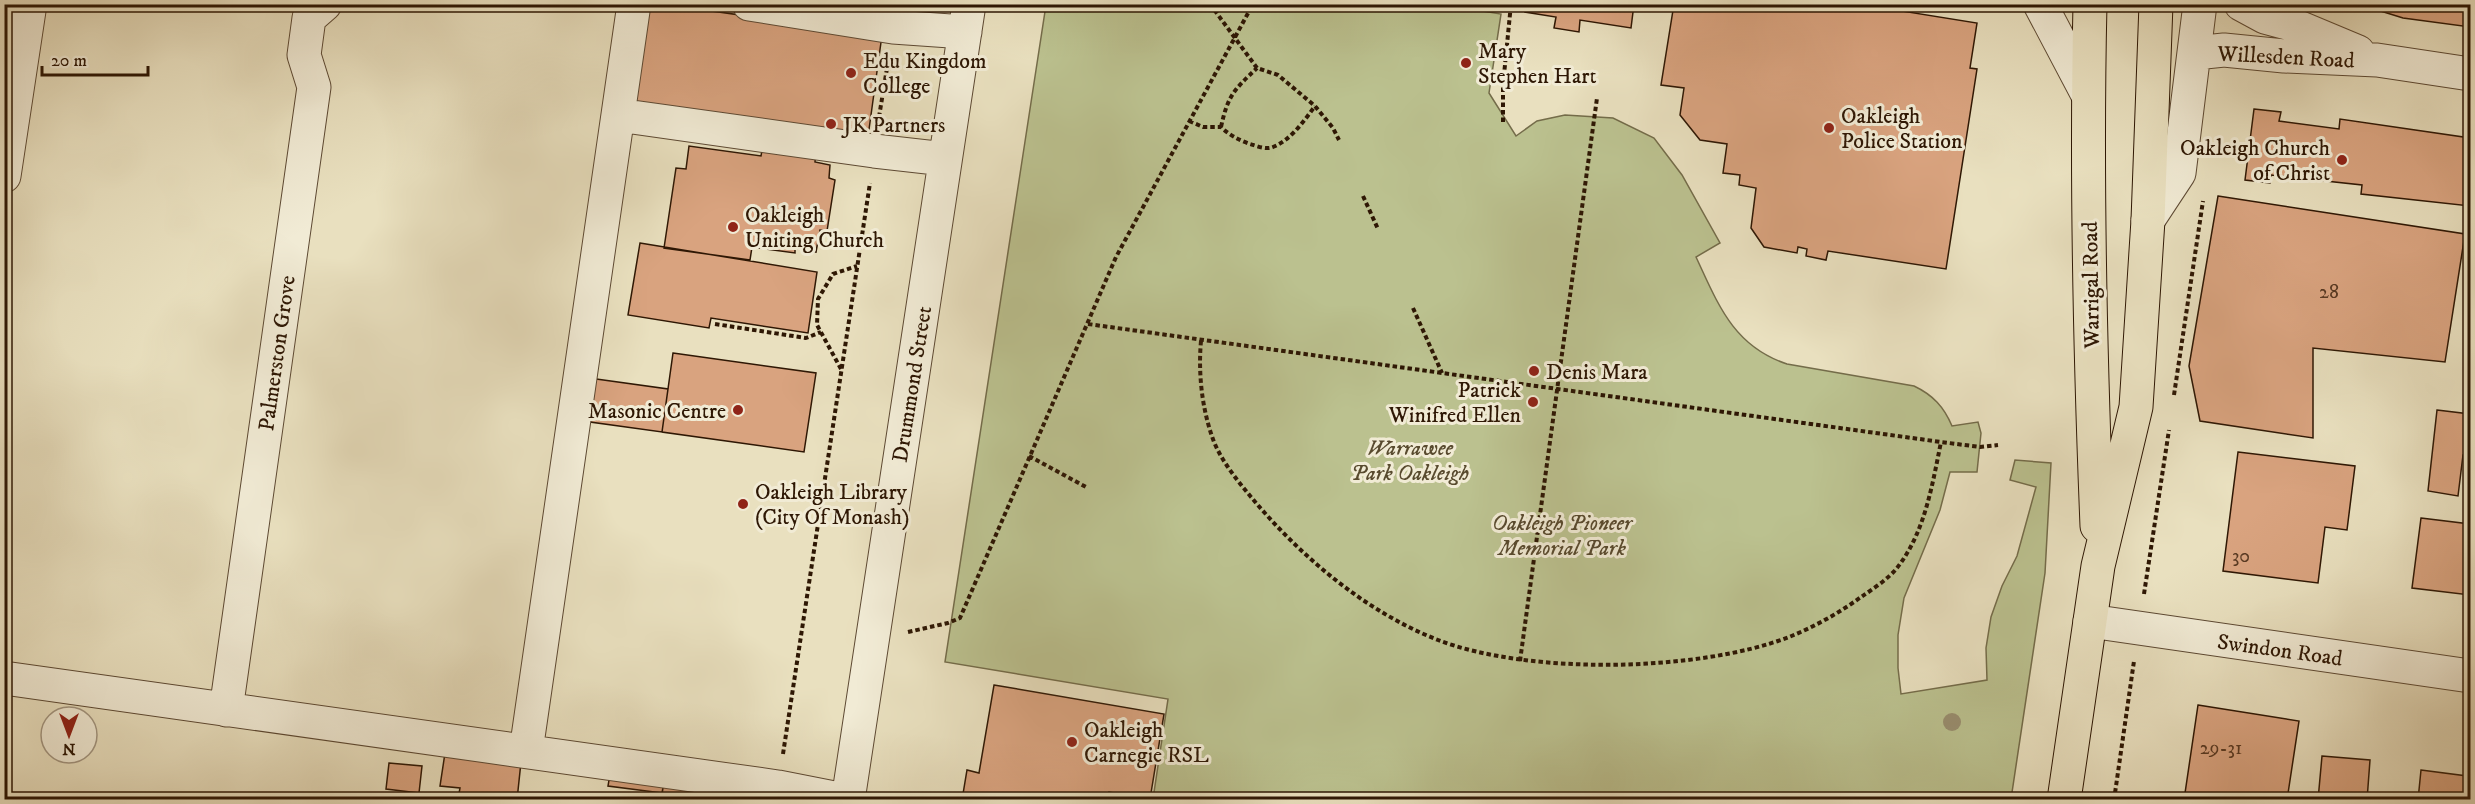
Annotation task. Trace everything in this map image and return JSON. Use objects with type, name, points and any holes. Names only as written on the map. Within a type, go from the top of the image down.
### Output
[{"type":"highway","name":"Warrigal Road","points":[[2090,4],[2088,95],[2092,405],[2098,566]]},
{"type":"highway","name":"Warrigal Road","points":[[2064,800],[2098,566],[2136,406],[2148,220],[2156,4]]},
{"type":"street","points":[[4,176],[30,4]]},
{"type":"street","name":"Palmerston Grove","points":[[226,710],[314,87],[304,55],[306,37],[309,18],[325,4]]},
{"type":"street","points":[[526,751],[634,4]]},
{"type":"street","points":[[749,4],[893,27],[967,18]]},
{"type":"street","points":[[2040,4],[2088,95]]},
{"type":"street","name":"Warrigal Road","points":[[2148,220],[2179,173],[2200,4]]},
{"type":"street","name":"Willesden Road","points":[[2241,4],[2265,17],[2291,24],[2377,60]]},
{"type":"street","name":"Drummond Street","points":[[846,800],[967,18]]},
{"type":"street","name":"Willesden Road","points":[[2195,53],[2224,51],[2377,60],[2470,74]]},
{"type":"street","points":[[618,115],[945,159]]},
{"type":"street","name":"Swindon Road","points":[[2090,621],[2470,676]]},
{"type":"street","points":[[4,678],[778,787],[846,800]]},
{"type":"path","points":[[1210,4],[1257,68],[1278,75],[1315,106],[1333,128],[1339,140]]},
{"type":"path","points":[[872,639],[948,623],[960,618],[1116,257],[1253,4]]},
{"type":"path","points":[[1483,4],[1511,7],[1503,85],[1503,122]]},
{"type":"path","points":[[778,787],[893,27]]},
{"type":"path","points":[[1221,127],[1232,91],[1257,68]]},
{"type":"path","points":[[1520,661],[1598,98]]},
{"type":"path","points":[[1189,121],[1203,127],[1221,127],[1228,134],[1263,148],[1273,147],[1300,126],[1315,106]]},
{"type":"path","points":[[1364,196],[1378,228]]},
{"type":"path","points":[[841,370],[817,325],[818,299],[833,274],[857,266]]},
{"type":"path","points":[[1413,308],[1442,374]]},
{"type":"path","points":[[715,324],[806,338],[821,332]]},
{"type":"path","points":[[1088,324],[1941,442],[1980,447],[1998,445]]},
{"type":"path","points":[[1201,340],[1199,361],[1201,389],[1214,442],[1232,474],[1287,536],[1313,561],[1353,592],[1404,625],[1439,640],[1480,653],[1520,661],[1618,664],[1718,655],[1788,637],[1818,623],[1846,608],[1896,569],[1912,544],[1922,521],[1941,442]]},
{"type":"path","points":[[1029,456],[1086,487]]},
{"type":"green space","name":"Oakleigh Pioneer Memorial Park","points":[[1439,4],[1501,14],[1489,93],[1516,136],[1537,121],[1565,115],[1613,118],[1654,138],[1682,175],[1720,243],[1696,257],[1720,307],[1740,335],[1753,346],[1768,356],[1787,364],[1914,386],[1937,402],[1952,426],[1978,422],[1981,433],[1977,472],[1950,472],[1940,510],[1904,598],[1898,635],[1901,694],[1987,680],[1986,648],[1991,617],[2002,586],[2017,556],[2036,487],[2010,480],[2015,460],[2051,463],[2045,573],[2011,799],[1153,799],[1168,699],[945,662],[1046,5]]},
{"type":"building","points":[[647,4],[662,4],[882,35],[867,144],[627,110]]},
{"type":"building","points":[[1526,4],[1634,4],[1631,28],[1580,20],[1579,32],[1554,28],[1556,17],[1525,12]]},
{"type":"building","name":"Oakleigh Police Station","points":[[1674,4],[1890,4],[1889,9],[1977,23],[1970,68],[1977,69],[1946,269],[1828,251],[1826,260],[1806,256],[1807,249],[1798,247],[1797,253],[1764,247],[1751,228],[1756,188],[1739,185],[1740,175],[1723,173],[1727,144],[1700,140],[1680,115],[1684,88],[1661,85]]},
{"type":"building","points":[[2358,4],[2470,4],[2470,27],[2403,18]]},
{"type":"building","name":"Oakleigh Church of Christ","points":[[2254,109],[2281,112],[2279,121],[2339,129],[2340,119],[2470,138],[2470,206],[2361,194],[2362,185],[2271,175],[2270,183],[2245,180]]},
{"type":"building","points":[[763,145],[816,152],[815,162],[830,165],[829,178],[835,180],[827,231],[820,230],[816,252],[795,248],[795,253],[752,247],[750,260],[664,248],[676,168],[686,169],[689,146],[761,156]]},
{"type":"building","points":[[2218,196],[2465,234],[2445,362],[2313,348],[2313,438],[2200,421],[2189,366]]},
{"type":"building","points":[[640,243],[817,272],[808,333],[711,318],[709,328],[628,315]]},
{"type":"building","name":"Masonic Centre","points":[[673,353],[816,373],[804,452],[662,432]]},
{"type":"building","points":[[589,378],[668,389],[662,432],[583,421]]},
{"type":"building","points":[[2437,410],[2470,414],[2470,456],[2463,455],[2458,496],[2428,491]]},
{"type":"building","points":[[2238,452],[2355,466],[2347,530],[2325,527],[2318,583],[2223,571]]},
{"type":"building","points":[[2421,518],[2470,524],[2470,595],[2412,588]]},
{"type":"building","name":"Oakleigh Carnegie RSL","points":[[994,685],[1164,714],[1150,799],[1109,792],[1108,800],[962,800],[967,770],[979,773]]},
{"type":"building","points":[[2198,705],[2299,721],[2287,800],[2184,800]]},
{"type":"building","points":[[445,753],[521,762],[517,800],[458,799],[460,788],[440,786]]},
{"type":"building","points":[[2322,756],[2370,760],[2367,800],[2318,800]]},
{"type":"building","points":[[389,763],[422,766],[419,793],[386,789]]},
{"type":"building","points":[[2421,770],[2467,776],[2464,800],[2418,800]]},
{"type":"building","points":[[610,774],[664,782],[662,793],[608,786]]},
{"type":"building","points":[[664,782],[734,790],[732,800],[661,800]]},
{"type":"building","points":[[383,795],[420,799],[420,800],[382,800]]},
{"type":"building","points":[[613,795],[654,800],[612,800]]},
{"type":"place","name":"Mary Stephen Hart","points":[[1466,63]]},
{"type":"place","name":"Edu Kingdom College","points":[[851,73]]},
{"type":"place","name":"JK Partners","points":[[831,124]]},
{"type":"place","name":"Oakleigh Police Station","points":[[1829,128]]},
{"type":"place","name":"Oakleigh Church of Christ","points":[[2342,160]]},
{"type":"place","name":"Oakleigh Uniting Church","points":[[733,227]]},
{"type":"place","name":"Denis Mara","points":[[1534,371]]},
{"type":"place","name":"Patrick Winifred Ellen","points":[[1533,402]]},
{"type":"place","name":"Masonic Centre","points":[[738,410]]},
{"type":"place","name":"Oakleigh Library (City Of Monash)","points":[[743,504]]},
{"type":"place","name":"Oakleigh Carnegie RSL","points":[[1072,742]]},
{"type":"park label","name":"Warrawee Park Oakleigh","points":[[1410,460]]}]
